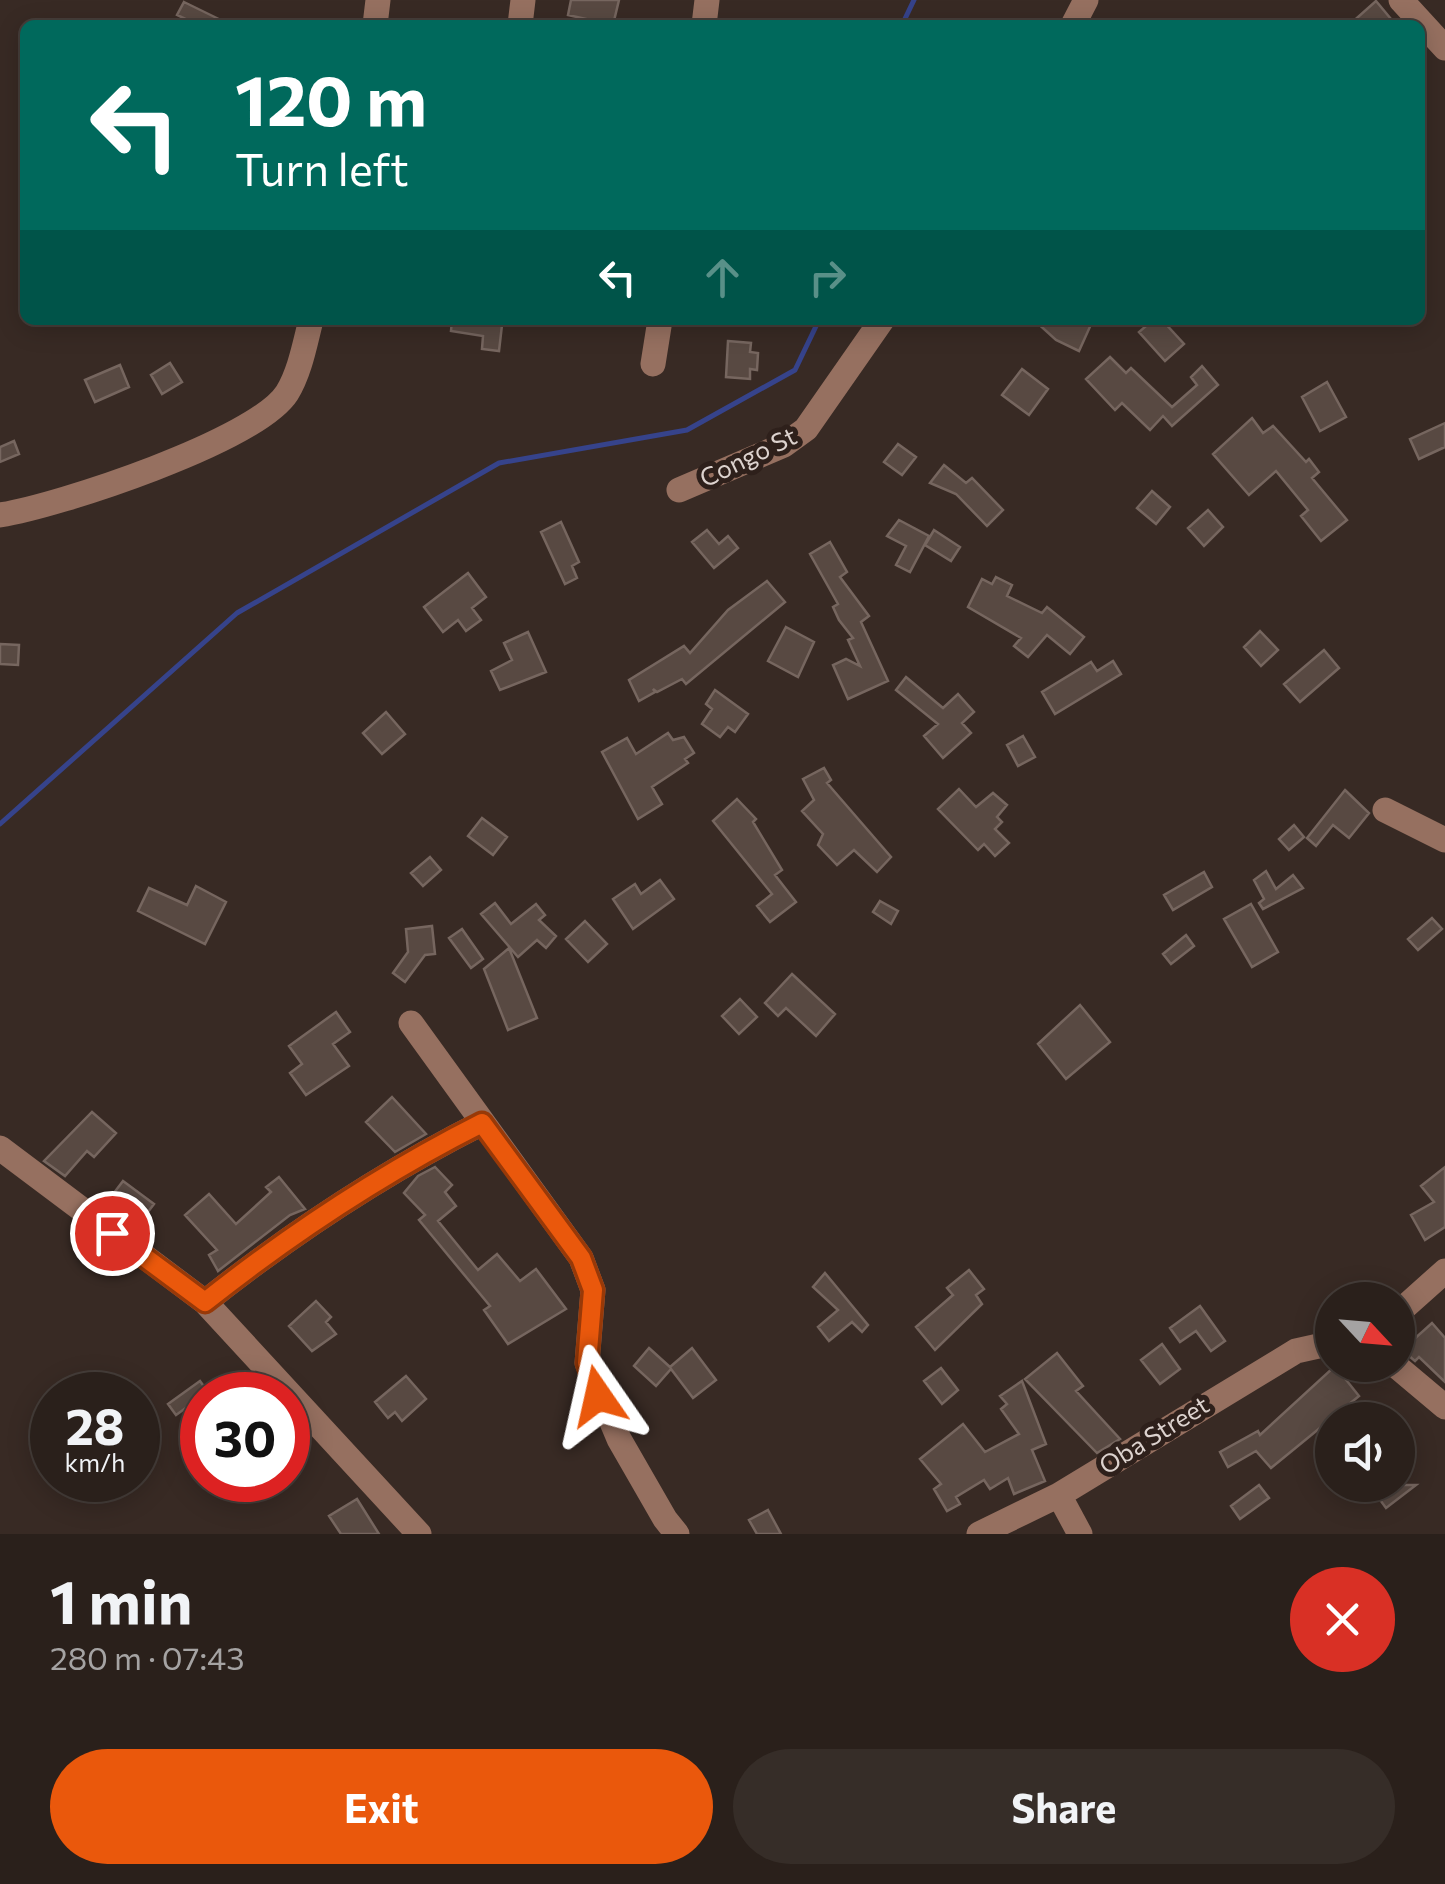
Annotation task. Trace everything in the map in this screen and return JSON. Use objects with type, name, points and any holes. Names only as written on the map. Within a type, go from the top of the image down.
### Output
[{"type":"street","points":[[1401,0],[1419,20]]},
{"type":"street","points":[[1425,26],[1445,48]]},
{"type":"street","points":[[0,515],[71,500],[148,472],[268,410],[286,394],[309,325]]},
{"type":"street","points":[[653,364],[659,325]]},
{"type":"street","name":"Congo St","points":[[679,490],[784,446],[806,429],[879,325]]},
{"type":"street","points":[[1386,810],[1445,840]]},
{"type":"street","points":[[411,1023],[581,1258],[593,1290],[587,1363],[598,1396],[656,1503],[678,1534]]},
{"type":"street","points":[[205,1302],[283,1240],[408,1160],[482,1123]]},
{"type":"street","points":[[0,1148],[205,1302],[420,1534]]},
{"type":"street","points":[[1415,1298],[1445,1271]]},
{"type":"street","name":"Oba Street","points":[[979,1534],[1059,1495],[1296,1351],[1315,1347]]},
{"type":"street","points":[[1415,1382],[1445,1407]]},
{"type":"street","points":[[1059,1495],[1080,1534]]},
{"type":"building","points":[[571,0],[619,0],[614,20],[568,15]]},
{"type":"building","points":[[1376,1],[1392,20],[1355,20]]},
{"type":"building","points":[[184,2],[221,20],[188,20],[177,15]]},
{"type":"building","points":[[452,325],[502,325],[499,351],[482,349],[483,336],[451,331]]},
{"type":"building","points":[[1040,325],[1091,325],[1079,351],[1056,340]]},
{"type":"building","points":[[1147,325],[1167,325],[1184,344],[1165,361],[1139,332]]},
{"type":"building","points":[[728,341],[751,343],[750,352],[758,353],[757,370],[750,369],[750,379],[726,377]]},
{"type":"building","points":[[1110,357],[1126,373],[1131,368],[1172,407],[1197,385],[1191,377],[1202,366],[1218,385],[1172,426],[1163,416],[1150,430],[1122,403],[1115,410],[1086,379]]},
{"type":"building","points":[[170,363],[182,382],[162,394],[151,375]]},
{"type":"building","points":[[120,365],[129,387],[95,402],[85,380]]},
{"type":"building","points":[[1022,369],[1048,389],[1029,415],[1002,395]]},
{"type":"building","points":[[1327,382],[1346,417],[1320,431],[1302,397]]},
{"type":"building","points":[[1252,418],[1263,433],[1273,426],[1306,462],[1309,459],[1319,472],[1312,478],[1347,520],[1321,541],[1301,516],[1308,510],[1276,471],[1249,495],[1213,454]]},
{"type":"building","points":[[1445,423],[1445,447],[1419,459],[1410,439]]},
{"type":"building","points":[[14,441],[19,454],[0,462],[0,447]]},
{"type":"building","points":[[898,444],[916,457],[902,475],[884,462]]},
{"type":"building","points":[[944,465],[966,483],[972,478],[1003,510],[987,526],[956,494],[930,483]]},
{"type":"building","points":[[1152,491],[1170,507],[1156,524],[1137,508]]},
{"type":"building","points":[[1208,510],[1223,527],[1204,546],[1188,528]]},
{"type":"building","points":[[899,520],[929,536],[910,572],[896,565],[906,546],[887,536]]},
{"type":"building","points":[[561,522],[579,562],[572,566],[577,578],[565,584],[541,532]]},
{"type":"building","points":[[707,530],[719,544],[728,536],[738,548],[714,568],[692,542]]},
{"type":"building","points":[[934,530],[960,547],[951,561],[925,545]]},
{"type":"building","points":[[830,542],[847,572],[840,577],[869,616],[861,622],[888,681],[848,699],[833,665],[846,659],[860,666],[848,640],[853,638],[839,620],[833,607],[838,604],[810,554]]},
{"type":"building","points":[[468,573],[486,597],[472,608],[481,620],[466,631],[458,620],[443,632],[424,607]]},
{"type":"building","points":[[996,577],[1012,585],[1007,596],[1042,613],[1047,607],[1084,637],[1070,654],[1047,635],[1028,657],[1014,646],[1021,638],[968,607],[982,579],[992,584]]},
{"type":"building","points":[[767,581],[785,602],[686,684],[682,679],[657,692],[653,689],[655,692],[639,701],[629,680],[684,646],[690,653],[728,610]]},
{"type":"building","points":[[786,627],[814,642],[798,677],[768,661]]},
{"type":"building","points":[[1260,631],[1278,650],[1261,666],[1244,647]]},
{"type":"building","points":[[528,632],[546,672],[500,690],[491,671],[512,660],[504,643]]},
{"type":"building","points":[[0,644],[19,645],[18,665],[0,664]]},
{"type":"building","points":[[1324,650],[1339,668],[1300,702],[1284,684]]},
{"type":"building","points":[[1113,661],[1121,674],[1055,714],[1042,692],[1091,662],[1097,671]]},
{"type":"building","points":[[906,677],[943,708],[958,694],[974,712],[962,723],[971,733],[943,758],[924,736],[938,724],[896,690]]},
{"type":"building","points":[[715,690],[748,714],[735,732],[728,727],[720,737],[702,724],[712,709],[706,704]]},
{"type":"building","points":[[386,712],[405,734],[382,754],[363,733]]},
{"type":"building","points":[[668,733],[673,740],[684,737],[694,753],[685,759],[688,763],[652,787],[662,804],[638,819],[602,752],[627,738],[636,754]]},
{"type":"building","points":[[1023,736],[1035,757],[1018,766],[1007,745]]},
{"type":"building","points":[[824,768],[831,780],[827,783],[891,857],[877,872],[854,850],[837,865],[818,845],[823,834],[802,811],[814,800],[803,779]]},
{"type":"building","points":[[959,789],[976,807],[993,793],[1007,805],[997,817],[1002,822],[995,829],[1009,843],[995,856],[984,844],[978,850],[938,809]]},
{"type":"building","points":[[1345,790],[1369,813],[1349,838],[1333,825],[1316,846],[1307,838]]},
{"type":"building","points":[[737,799],[756,819],[753,822],[782,870],[775,875],[796,902],[770,922],[757,906],[772,894],[713,821]]},
{"type":"building","points":[[482,818],[507,837],[493,855],[468,836]]},
{"type":"building","points":[[1294,825],[1304,837],[1289,850],[1279,839]]},
{"type":"building","points":[[430,857],[441,870],[423,886],[411,873]]},
{"type":"building","points":[[1266,871],[1276,889],[1293,875],[1303,888],[1263,909],[1259,903],[1264,899],[1254,880]]},
{"type":"building","points":[[1204,872],[1212,887],[1173,910],[1164,895]]},
{"type":"building","points":[[660,880],[674,899],[633,929],[613,899],[635,884],[641,894]]},
{"type":"building","points":[[196,886],[226,902],[205,944],[138,911],[149,888],[187,905]]},
{"type":"building","points":[[880,901],[898,911],[891,924],[873,912]]},
{"type":"building","points":[[495,903],[511,924],[536,904],[545,915],[539,920],[556,936],[546,948],[537,940],[518,957],[481,914]]},
{"type":"building","points":[[1251,904],[1278,952],[1252,967],[1224,919]]},
{"type":"building","points":[[1432,918],[1442,929],[1418,950],[1408,939]]},
{"type":"building","points":[[585,921],[607,944],[588,962],[566,939]]},
{"type":"building","points":[[432,926],[435,954],[425,955],[405,982],[393,973],[408,952],[406,929]]},
{"type":"building","points":[[462,929],[483,959],[471,968],[449,938]]},
{"type":"building","points":[[1186,935],[1194,946],[1171,964],[1163,954]]},
{"type":"building","points":[[509,948],[537,1018],[508,1030],[484,969]]},
{"type":"building","points":[[792,974],[835,1014],[816,1036],[786,1008],[778,1016],[765,1003]]},
{"type":"building","points":[[740,999],[757,1017],[739,1034],[722,1016]]},
{"type":"building","points":[[1080,1005],[1110,1042],[1066,1079],[1038,1044]]},
{"type":"building","points":[[336,1012],[350,1032],[333,1044],[349,1066],[306,1095],[290,1073],[302,1064],[289,1046]]},
{"type":"building","points":[[392,1097],[426,1134],[395,1152],[366,1122]]},
{"type":"building","points":[[92,1112],[116,1133],[94,1157],[87,1151],[65,1176],[44,1161]]},
{"type":"building","points":[[435,1167],[452,1185],[445,1192],[456,1206],[438,1221],[478,1270],[497,1254],[520,1281],[536,1269],[566,1309],[508,1344],[484,1310],[490,1306],[419,1220],[425,1215],[404,1193],[418,1176]]},
{"type":"building","points":[[1445,1167],[1445,1227],[1425,1240],[1411,1215],[1434,1202],[1421,1186]]},
{"type":"building","points":[[279,1177],[305,1209],[290,1215],[218,1271],[209,1255],[217,1250],[185,1215],[209,1194],[236,1224],[271,1192],[266,1187]]},
{"type":"building","points":[[123,1181],[154,1204],[135,1229],[104,1206]]},
{"type":"building","points":[[969,1270],[984,1289],[976,1295],[982,1304],[935,1350],[916,1327],[953,1295],[947,1288]]},
{"type":"building","points":[[825,1273],[868,1325],[862,1332],[852,1322],[829,1341],[818,1327],[838,1310],[813,1287]]},
{"type":"building","points":[[316,1301],[331,1317],[326,1322],[336,1334],[312,1351],[289,1326]]},
{"type":"building","points":[[1200,1306],[1225,1341],[1211,1351],[1196,1331],[1180,1342],[1170,1328]]},
{"type":"building","points":[[1432,1323],[1445,1338],[1445,1382],[1419,1357],[1415,1361],[1415,1338]]},
{"type":"building","points":[[1162,1344],[1180,1369],[1160,1384],[1141,1360]]},
{"type":"building","points":[[649,1348],[670,1367],[692,1348],[716,1380],[693,1398],[671,1369],[656,1386],[634,1366]]},
{"type":"building","points":[[1057,1353],[1083,1386],[1076,1391],[1120,1439],[1097,1453],[1025,1379]]},
{"type":"building","points":[[941,1368],[958,1390],[942,1404],[924,1381]]},
{"type":"building","points":[[406,1376],[426,1399],[402,1421],[395,1412],[388,1418],[375,1402]]},
{"type":"building","points":[[1022,1381],[1046,1444],[1032,1450],[1045,1481],[1014,1494],[1008,1478],[990,1489],[984,1480],[956,1497],[960,1504],[947,1511],[934,1489],[941,1484],[920,1459],[963,1424],[985,1452],[1019,1434],[1001,1409],[1007,1404],[1000,1396]]},
{"type":"building","points":[[1318,1382],[1348,1382],[1359,1396],[1352,1402],[1315,1402],[1315,1432],[1271,1468],[1256,1451],[1228,1467],[1220,1452],[1258,1431],[1260,1435]]},
{"type":"building","points":[[180,1395],[180,1412],[176,1415],[168,1404]]},
{"type":"building","points":[[1259,1485],[1269,1498],[1240,1519],[1231,1506]]},
{"type":"building","points":[[357,1499],[379,1534],[341,1534],[329,1516]]},
{"type":"building","points":[[768,1510],[781,1534],[757,1534],[749,1520]]},
{"type":"waterway","points":[[904,20],[914,0]]},
{"type":"waterway","points":[[0,824],[237,613],[499,463],[687,430],[795,370],[817,325]]},
{"type":"route","points":[[112,1233],[205,1302],[283,1240],[408,1160],[482,1123],[581,1258],[593,1290],[587,1363],[598,1396]]}]
